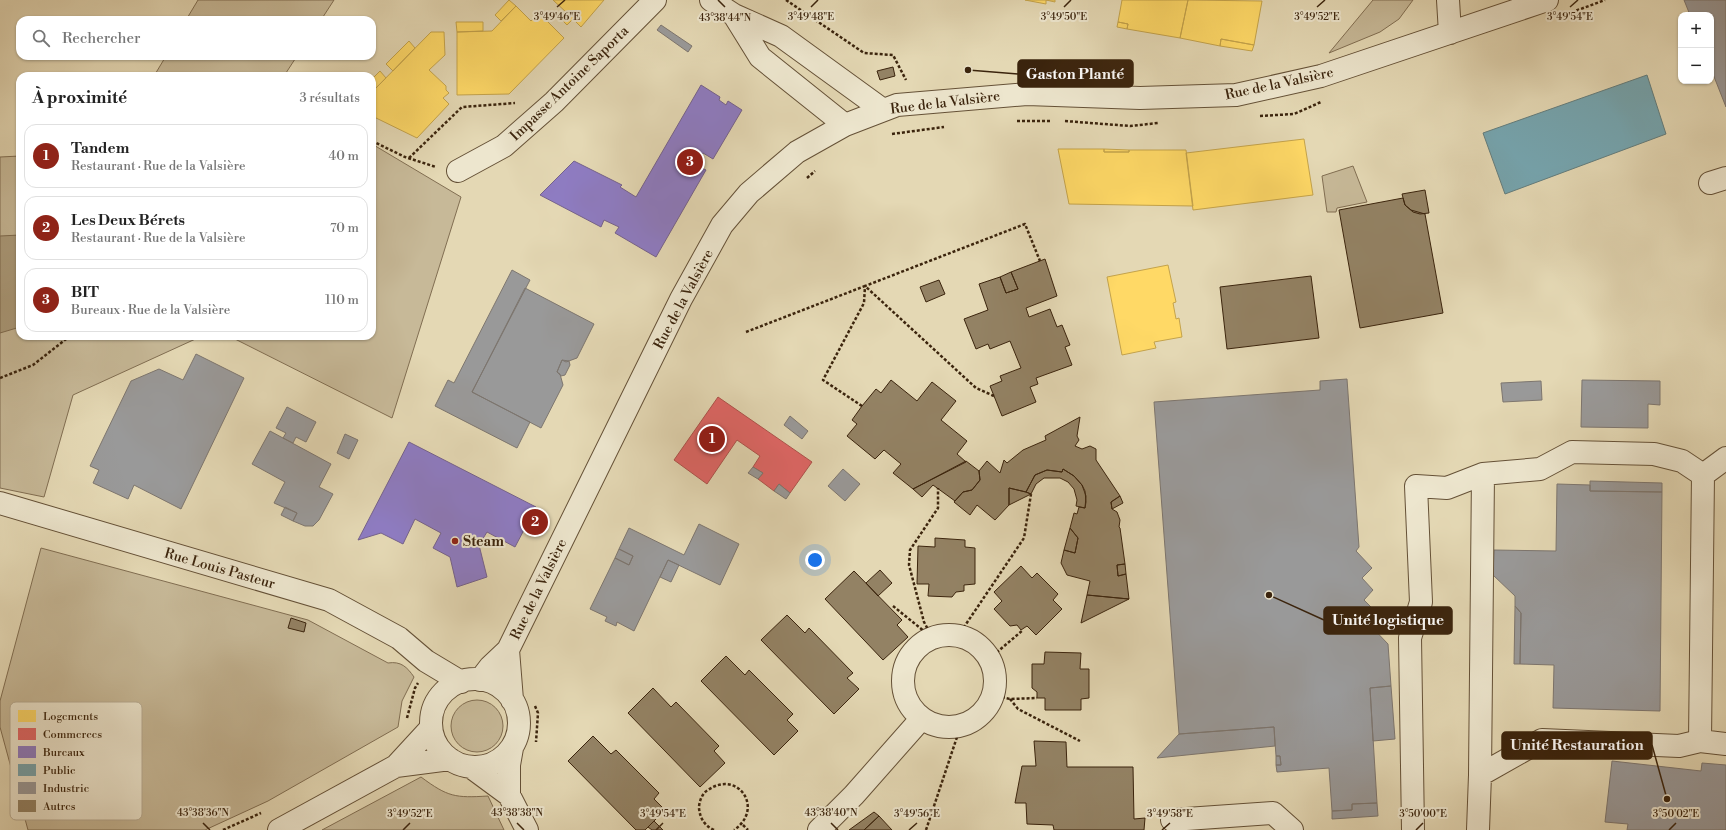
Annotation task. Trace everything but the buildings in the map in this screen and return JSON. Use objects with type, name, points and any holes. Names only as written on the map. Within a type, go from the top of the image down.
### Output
[{"type":"street","name":"Impasse Antoine Saporta","points":[[458,171],[504,146],[554,102],[655,0]]},
{"type":"street","points":[[711,0],[734,16],[781,36],[883,110]]},
{"type":"street","points":[[1448,0],[1451,15],[1450,33]]},
{"type":"street","name":"Rue de la Valsière","points":[[470,681],[490,668],[508,650],[681,299],[722,225],[749,193],[797,152],[845,125],[897,105],[1027,94],[1140,98],[1236,95],[1321,76],[1547,0]]},
{"type":"street","points":[[734,16],[760,57],[845,125]]},
{"type":"street","points":[[1413,830],[1410,638],[1421,602],[1416,486],[1447,488],[1483,474],[1540,469],[1572,452],[1654,454],[1682,461],[1703,475]]},
{"type":"street","points":[[1703,475],[1726,458]]},
{"type":"street","points":[[1478,830],[1480,775],[1483,474]]},
{"type":"street","points":[[1700,741],[1703,475]]},
{"type":"street","name":"Rue Louis Pasteur","points":[[0,503],[329,600],[399,638],[426,661],[470,681]]},
{"type":"street","points":[[945,635],[958,636],[970,640],[981,648],[989,659],[993,670],[994,683],[1001,697],[985,708],[974,719],[961,725],[948,726],[934,724],[922,718],[912,708],[905,695],[903,682],[905,668],[911,655],[920,644],[932,638],[945,635]]},
{"type":"street","name":"Rue de la Valsière","points":[[508,650],[522,699]]},
{"type":"street","points":[[426,661],[430,683],[434,740],[440,751],[450,759],[460,764],[471,767],[482,767],[494,763],[504,757],[512,748]]},
{"type":"street","points":[[396,766],[432,722],[436,704],[442,695],[451,687],[470,681],[492,683],[522,699],[517,711],[519,724],[509,765],[510,796],[527,830]]},
{"type":"street","points":[[819,830],[854,795],[922,718]]},
{"type":"street","points":[[1480,775],[1542,740],[1678,746],[1700,741],[1726,744]]},
{"type":"street","points":[[279,830],[396,766],[450,759]]},
{"type":"street","points":[[471,767],[510,796]]},
{"type":"street","points":[[1172,820],[1273,813],[1292,830]]},
{"type":"path","points":[[786,0],[864,53]]},
{"type":"path","points":[[1561,17],[1605,0]]},
{"type":"path","points":[[1252,116],[1294,114],[1322,102]]},
{"type":"path","points":[[409,158],[462,107],[522,103]]},
{"type":"path","points":[[1010,121],[1057,121]]},
{"type":"path","points":[[1064,121],[1130,126],[1161,123]]},
{"type":"path","points":[[891,134],[946,127]]},
{"type":"path","points":[[376,142],[427,165],[458,171]]},
{"type":"path","points":[[805,179],[817,170]]},
{"type":"path","points":[[746,332],[1025,224],[1040,261]]},
{"type":"path","points":[[865,286],[976,388],[994,396]]},
{"type":"path","points":[[862,406],[823,380],[864,303],[865,286]]},
{"type":"path","points":[[0,378],[33,365],[65,340]]},
{"type":"path","points":[[932,638],[924,622],[909,565],[910,550],[938,508],[938,488]]},
{"type":"path","points":[[958,636],[1024,538],[1031,494]]},
{"type":"path","points":[[893,606],[932,638]]},
{"type":"path","points":[[989,659],[1023,630]]},
{"type":"path","points":[[406,724],[415,688],[422,678],[426,661]]},
{"type":"path","points":[[1001,697],[1037,698]]},
{"type":"path","points":[[1001,697],[1018,709],[1080,741]]},
{"type":"path","points":[[522,699],[538,713],[538,736],[533,749]]},
{"type":"path","points":[[926,830],[961,725]]},
{"type":"path","points":[[714,830],[707,827],[700,816],[699,803],[705,792],[716,784],[729,783],[740,789],[748,800],[748,813],[742,824],[734,830]]},
{"type":"path","points":[[223,830],[264,812]]},
{"type":"path","points":[[742,824],[748,830]]},
{"type":"shaded area","points":[[198,0],[334,0],[324,16],[188,16]]},
{"type":"shaded area","points":[[1373,0],[1413,0],[1399,19],[1380,32],[1329,53]]},
{"type":"shaded area","points":[[164,60],[294,60],[287,72],[156,72]]},
{"type":"shaded area","points":[[376,146],[461,197],[392,418],[237,340],[376,340]]},
{"type":"shaded area","points":[[16,156],[16,340],[193,340],[73,395],[44,497],[0,488],[0,157]]},
{"type":"shaded area","points":[[1353,166],[1367,202],[1337,208],[1336,212],[1327,212],[1322,176]]},
{"type":"shaded area","points":[[16,235],[16,328],[0,333],[0,236]]},
{"type":"shaded area","points":[[41,548],[308,620],[388,663],[400,664],[409,670],[414,677],[402,701],[398,727],[268,801],[205,830],[28,830],[25,820],[142,820],[142,702],[10,702],[10,764],[0,727],[0,701]]},
{"type":"shaded area","points":[[477,700],[491,704],[499,712],[503,726],[499,740],[491,748],[477,752],[463,748],[455,740],[451,726],[455,712],[463,704]]},
{"type":"shaded area","points":[[421,777],[438,789],[452,795],[467,797],[488,796],[504,830],[322,830]]},
{"type":"place","name":"Gaston Planté","points":[[968,70]]},
{"type":"place","name":"BIT","points":[[690,162]]},
{"type":"place","name":"Tandem","points":[[712,439]]},
{"type":"place","name":"Les Deux Bérets","points":[[535,522]]},
{"type":"place","name":"Steam","points":[[455,541]]},
{"type":"place","name":"Unité logistique","points":[[1269,595]]},
{"type":"place","name":"Unité Restauration","points":[[1667,799]]}]
